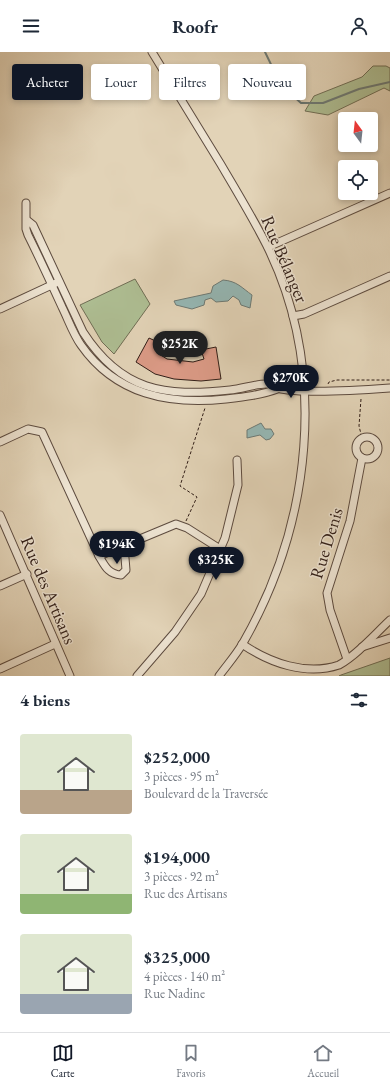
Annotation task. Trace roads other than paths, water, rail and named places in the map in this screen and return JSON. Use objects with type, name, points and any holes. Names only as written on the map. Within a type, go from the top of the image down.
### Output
[{"type":"street","name":"Rue Bélanger","points":[[152,52],[240,197],[268,247],[286,292],[293,316],[305,391],[305,433],[302,475],[294,517],[269,589],[242,644],[219,676]]},
{"type":"street","points":[[268,247],[390,194]]},
{"type":"street","points":[[26,204],[28,220],[26,229],[28,235],[80,344],[100,368],[117,380],[156,397],[195,402],[254,395],[280,388]]},
{"type":"street","points":[[28,220],[33,225],[83,332],[104,360],[119,372],[140,384],[164,392],[183,394],[243,389],[267,384],[280,388],[305,391],[390,388]]},
{"type":"street","points":[[293,316],[304,314],[390,276]]},
{"type":"street","points":[[0,309],[60,282]]},
{"type":"street","points":[[0,442],[28,429],[42,432],[99,556],[108,571],[114,574],[121,575],[126,570],[124,546]]},
{"type":"street","name":"Rue Denis","points":[[362,438],[372,438],[377,447],[373,457],[362,458],[357,453],[356,446],[362,438]]},
{"type":"street","name":"Rue Denis","points":[[347,659],[330,610],[327,593],[350,521],[362,458]]},
{"type":"street","points":[[137,676],[175,632],[201,594],[225,538],[238,485],[237,460]]},
{"type":"street","name":"Rue des Artisans","points":[[0,515],[27,574],[55,644],[70,676]]},
{"type":"street","points":[[99,556],[176,524],[184,526],[220,550]]},
{"type":"street","points":[[0,586],[27,574]]},
{"type":"street","points":[[242,644],[263,659],[290,669],[318,671],[339,665],[390,620]]},
{"type":"street","points":[[360,648],[390,638]]},
{"type":"street","points":[[0,669],[55,644]]},
{"type":"water","points":[[223,280],[236,283],[252,295],[250,308],[241,305],[239,300],[233,296],[228,301],[216,302],[211,298],[205,300],[204,305],[192,309],[176,305],[174,301],[211,293],[213,286]]},
{"type":"water","points":[[261,423],[265,429],[271,429],[274,434],[270,439],[266,440],[260,435],[247,438],[247,430]]},
{"type":"waterway","points":[[265,52],[281,85],[301,103],[323,103],[359,89],[390,82]]}]
